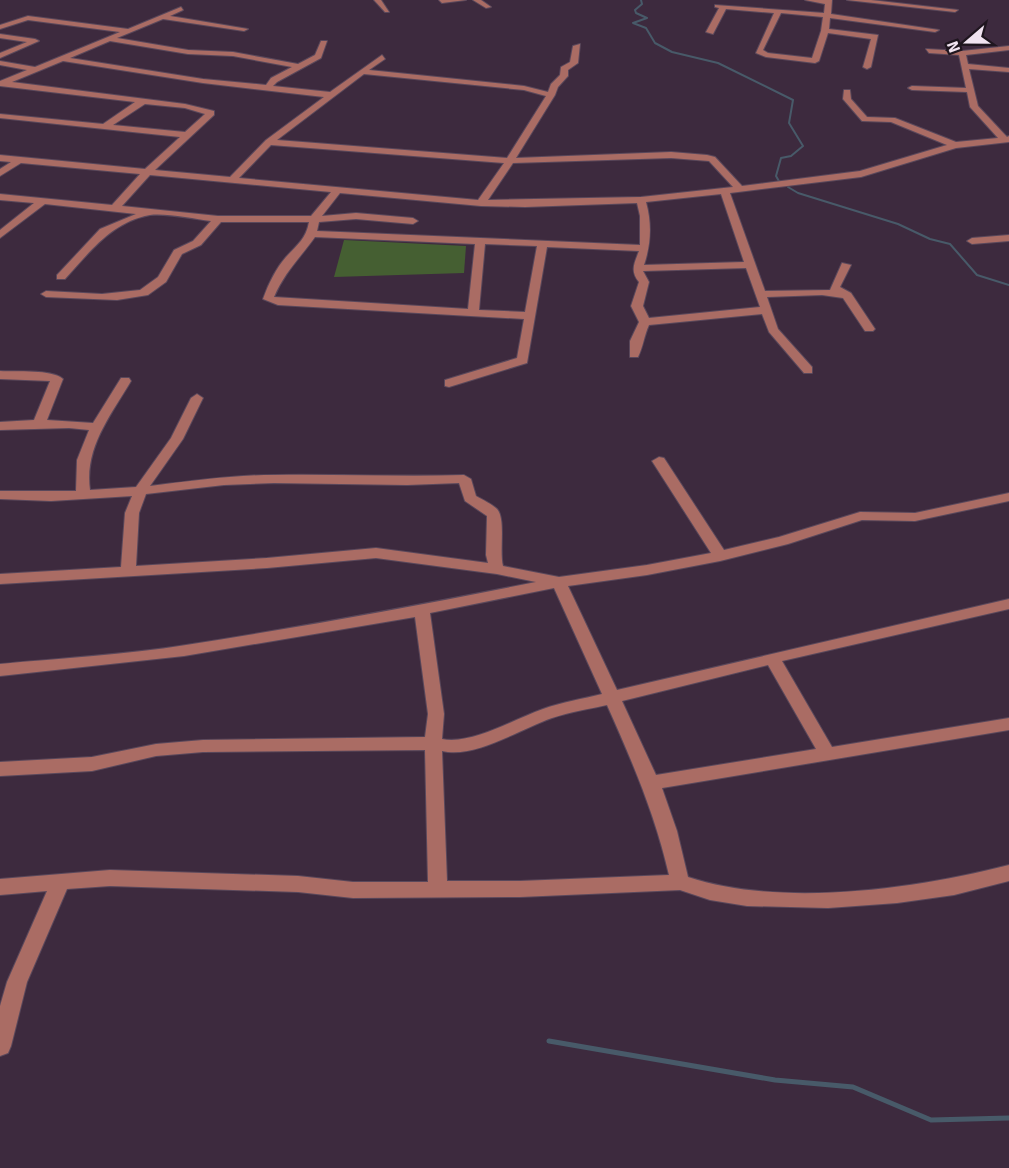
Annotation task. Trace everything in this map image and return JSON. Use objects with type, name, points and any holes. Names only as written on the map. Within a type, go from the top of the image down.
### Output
[{"type":"street","points":[[377,0],[387,11]]},
{"type":"street","points":[[442,1],[463,0]]},
{"type":"street","points":[[476,0],[488,7]]},
{"type":"street","points":[[779,10],[759,51],[762,54],[815,61],[825,31],[825,15],[829,1],[808,0]]},
{"type":"street","points":[[849,0],[955,10]]},
{"type":"street","points":[[948,17],[955,10],[959,0]]},
{"type":"street","points":[[710,32],[721,6],[825,15],[934,33],[942,23]]},
{"type":"street","points":[[0,85],[15,81],[36,69],[65,59],[181,9]]},
{"type":"street","points":[[164,17],[244,29]]},
{"type":"street","points":[[0,27],[28,18],[89,24],[129,31]]},
{"type":"street","points":[[825,31],[875,37],[867,67]]},
{"type":"street","points":[[0,36],[35,41],[0,56]]},
{"type":"street","points":[[110,39],[188,52],[233,54],[298,66]]},
{"type":"street","points":[[269,87],[274,80],[321,54],[324,43]]},
{"type":"street","points":[[481,203],[510,160],[548,92],[564,76],[564,69],[574,63],[573,58],[577,46]]},
{"type":"street","points":[[929,51],[962,53],[1009,48]]},
{"type":"street","points":[[962,53],[969,90],[979,114],[1006,139]]},
{"type":"street","points":[[233,179],[269,142],[382,57]]},
{"type":"street","points":[[65,59],[203,81],[332,95]]},
{"type":"street","points":[[0,63],[36,69]]},
{"type":"street","points":[[966,66],[1009,70]]},
{"type":"street","points":[[362,72],[548,92]]},
{"type":"street","points":[[15,81],[210,111],[189,135],[148,171],[116,207]]},
{"type":"street","points":[[912,88],[969,90]]},
{"type":"street","points":[[847,92],[847,99],[865,118],[892,120],[955,145]]},
{"type":"street","points":[[102,128],[143,101]]},
{"type":"street","points":[[0,116],[189,135]]},
{"type":"street","points":[[0,197],[218,219],[314,219],[481,203],[525,204],[641,200],[725,192],[861,174],[955,145],[1006,139]]},
{"type":"street","points":[[269,142],[510,160],[671,155],[707,158],[712,159],[741,190]]},
{"type":"street","points":[[0,158],[339,188],[421,209]]},
{"type":"street","points":[[0,173],[19,160]]},
{"type":"street","points":[[339,188],[314,219],[312,234],[299,252],[290,259],[274,284],[268,299],[278,302],[530,316]]},
{"type":"street","points":[[725,192],[773,330],[808,370]]},
{"type":"street","points":[[641,200],[645,216],[645,248],[638,274],[644,282],[637,306],[645,322]]},
{"type":"street","points":[[0,235],[43,201]]},
{"type":"street","points":[[403,237],[421,209]]},
{"type":"street","points":[[61,277],[104,231],[116,224],[152,211]]},
{"type":"street","points":[[46,294],[116,295],[136,294],[150,289],[174,264],[178,252],[197,243],[218,219]]},
{"type":"street","points":[[312,234],[645,248]]},
{"type":"street","points":[[972,241],[1009,238]]},
{"type":"street","points":[[473,312],[480,241]]},
{"type":"street","points":[[449,382],[523,360],[542,244]]},
{"type":"street","points":[[638,268],[750,265]]},
{"type":"street","points":[[846,265],[834,288],[847,295],[869,329]]},
{"type":"street","points":[[760,294],[822,292],[847,295]]},
{"type":"street","points":[[645,322],[766,310]]},
{"type":"street","points":[[634,355],[636,341],[645,322]]},
{"type":"street","points":[[0,375],[57,379],[39,424]]},
{"type":"street","points":[[84,496],[82,461],[97,427],[125,381]]},
{"type":"street","points":[[128,571],[132,513],[146,480],[177,439],[197,398]]},
{"type":"street","points":[[0,426],[69,424],[97,427]]},
{"type":"street","points":[[659,461],[720,556]]},
{"type":"street","points":[[0,495],[84,496],[224,481],[273,479],[385,482],[464,479],[470,498],[491,511],[494,516],[493,555],[497,569]]},
{"type":"street","points":[[0,670],[184,651],[422,611],[559,582],[647,570],[720,556],[783,541],[861,516],[874,514],[915,517],[1009,497]]},
{"type":"street","points":[[0,579],[267,563],[376,553],[497,569],[559,582]]},
{"type":"street","points":[[559,582],[651,783],[668,831],[680,882]]},
{"type":"street","points":[[0,769],[92,764],[156,750],[203,746],[433,743],[455,748],[474,743],[549,713],[610,697],[1009,604]]},
{"type":"street","points":[[422,611],[436,714],[433,743],[438,888]]},
{"type":"street","points":[[772,658],[828,755]]},
{"type":"street","points":[[651,783],[1009,724]]},
{"type":"street","points":[[0,887],[110,878],[298,884],[353,890],[532,889],[680,882],[710,892],[747,898],[828,900],[897,895],[954,887],[1009,873]]},
{"type":"street","points":[[1,1040],[17,982],[61,881]]},
{"type":"green space","points":[[344,240],[466,246],[464,273],[334,277]]},
{"type":"waterway","points":[[641,0],[642,4],[635,10],[636,13],[647,18],[633,23],[646,28],[655,43],[672,52],[718,63],[793,100],[789,123],[803,146],[791,156],[781,158],[776,176],[780,183]]},
{"type":"waterway","points":[[788,187],[798,193],[898,224],[930,239],[950,244],[977,275],[1009,285]]},
{"type":"waterway","points":[[549,1041],[775,1080],[853,1087],[931,1120],[1009,1118]]}]
